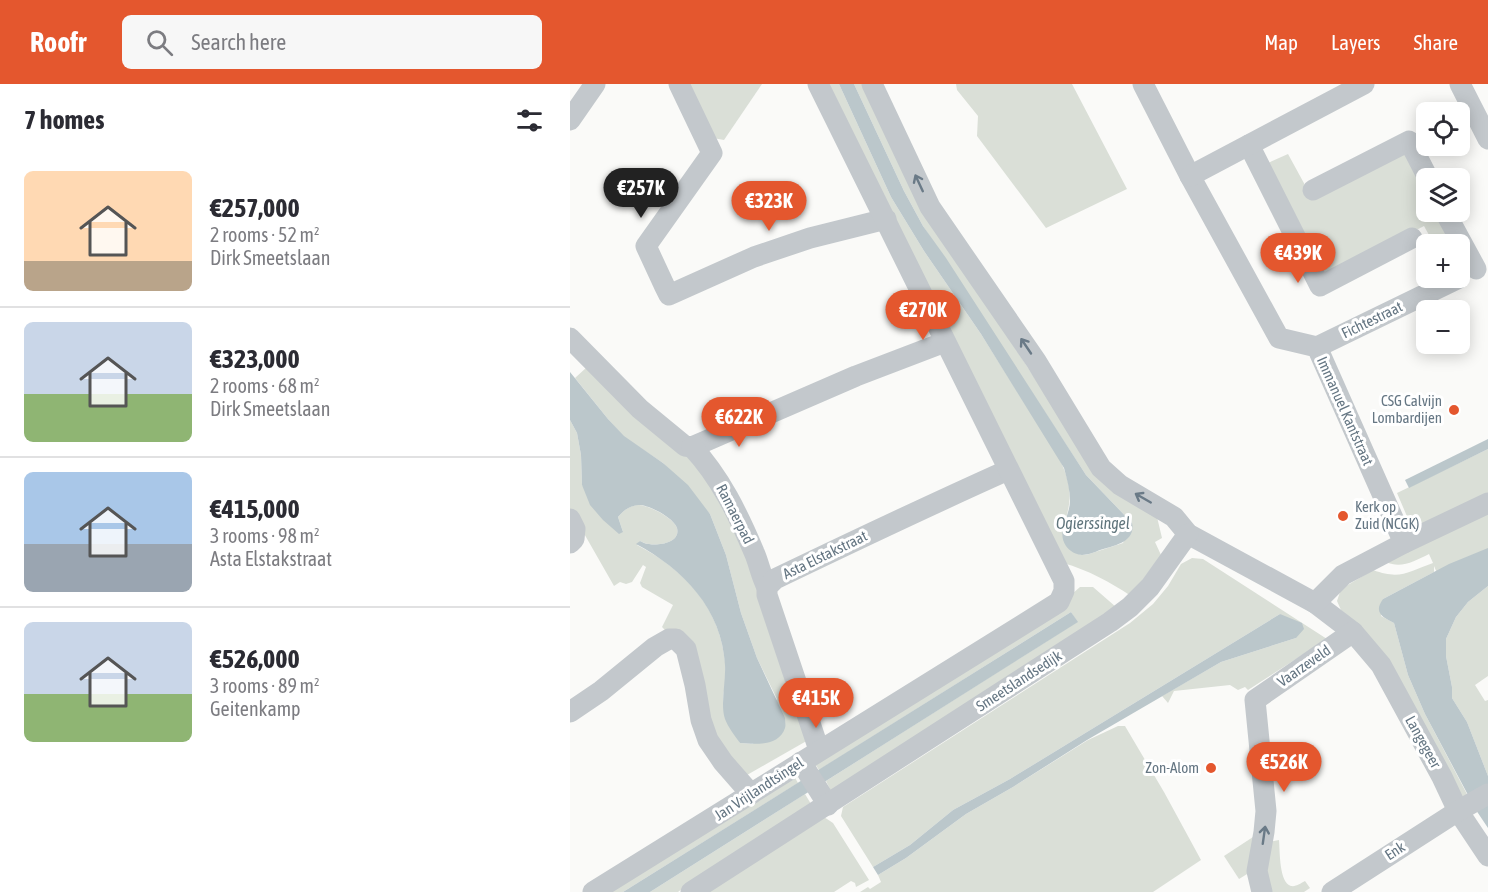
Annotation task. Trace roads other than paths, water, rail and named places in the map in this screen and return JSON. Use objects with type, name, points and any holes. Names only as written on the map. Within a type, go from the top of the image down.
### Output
[{"type":"street","points":[[570,120],[595,84]]},
{"type":"street","points":[[679,84],[712,153],[646,246],[669,295],[754,257],[810,238],[886,219]]},
{"type":"street","points":[[818,84],[1008,470]]},
{"type":"street","points":[[872,84],[930,207],[1036,361],[1101,468],[1120,485],[1174,517],[1188,534],[1315,603],[1353,632]]},
{"type":"street","name":"Immanuel Kantstraat","points":[[1143,84],[1279,338],[1317,347],[1404,543]]},
{"type":"street","points":[[1460,84],[1488,138]]},
{"type":"street","points":[[1191,176],[1358,85]]},
{"type":"street","points":[[1313,190],[1409,141],[1423,168]]},
{"type":"street","points":[[1249,145],[1320,286],[1412,238]]},
{"type":"street","name":"Fichtestraat","points":[[1317,347],[1471,272],[1449,222]]},
{"type":"street","name":"Ramaerpad","points":[[570,338],[640,409],[685,446],[692,447],[707,463],[724,489],[755,554],[767,587]]},
{"type":"street","points":[[692,447],[856,376],[945,342]]},
{"type":"street","name":"Jan Vrijlandtsingel","points":[[593,892],[803,765],[819,750],[1059,602],[1064,591],[1064,581],[1008,470]]},
{"type":"street","name":"Asta Elstakstraat","points":[[819,750],[767,595],[767,587],[775,579],[920,509],[1008,470]]},
{"type":"street","points":[[1315,603],[1343,575],[1488,503]]},
{"type":"street","points":[[570,519],[574,529],[574,539],[570,543]]},
{"type":"street","name":"Smeetslandsedijk","points":[[691,892],[824,800],[1110,622],[1130,607],[1150,587],[1188,534]]},
{"type":"street","name":"Vaarzeveld","points":[[1262,892],[1257,871],[1266,812],[1255,700],[1353,632]]},
{"type":"street","name":"Langegeer","points":[[1353,632],[1381,665],[1488,856]]},
{"type":"street","points":[[570,712],[655,647],[669,639],[676,639],[686,649],[701,720],[708,740],[723,762],[752,794]]},
{"type":"street","points":[[803,765],[824,800]]},
{"type":"street","name":"Enk","points":[[1345,889],[1462,808],[1488,794]]},
{"type":"water","name":"Ogierssingel","points":[[839,84],[854,84],[923,226],[1086,475],[1132,523],[1131,535],[1123,542],[1084,555],[1069,550],[1066,546],[1062,535],[1070,501],[1064,468],[981,334],[924,251],[891,197]]},
{"type":"water","points":[[570,372],[624,436],[663,463],[688,485],[710,514],[726,555],[741,613],[757,658],[785,718],[785,728],[782,734],[772,741],[740,743],[725,719],[723,707],[725,665],[722,645],[708,609],[684,579],[653,554],[636,544],[640,541],[646,544],[658,544],[672,540],[677,533],[675,524],[654,509],[642,505],[635,506],[627,509],[618,517],[623,532],[619,534],[590,505],[582,485],[581,455],[577,433],[570,420]]},
{"type":"water","points":[[1488,439],[1488,449],[1409,488],[1405,480]]},
{"type":"water","points":[[1488,548],[1488,586],[1468,602],[1456,617],[1446,639],[1446,656],[1452,698],[1467,722],[1488,776],[1488,828],[1425,714],[1408,675],[1394,623],[1381,614],[1379,608],[1383,599],[1449,564]]},
{"type":"water","points":[[1071,612],[1078,622],[650,892],[623,892]]},
{"type":"water","points":[[1280,614],[1302,623],[1304,629],[1296,638],[1221,662],[966,814],[906,858],[878,875],[873,867],[910,845],[953,810],[1010,779]]},
{"type":"place","name":"CSG Calvijn Lombardijen","points":[[1454,410]]},
{"type":"place","name":"Kerk op Zuid (NCGK)","points":[[1343,516]]},
{"type":"place","name":"Zon-Alom","points":[[1211,768]]}]
